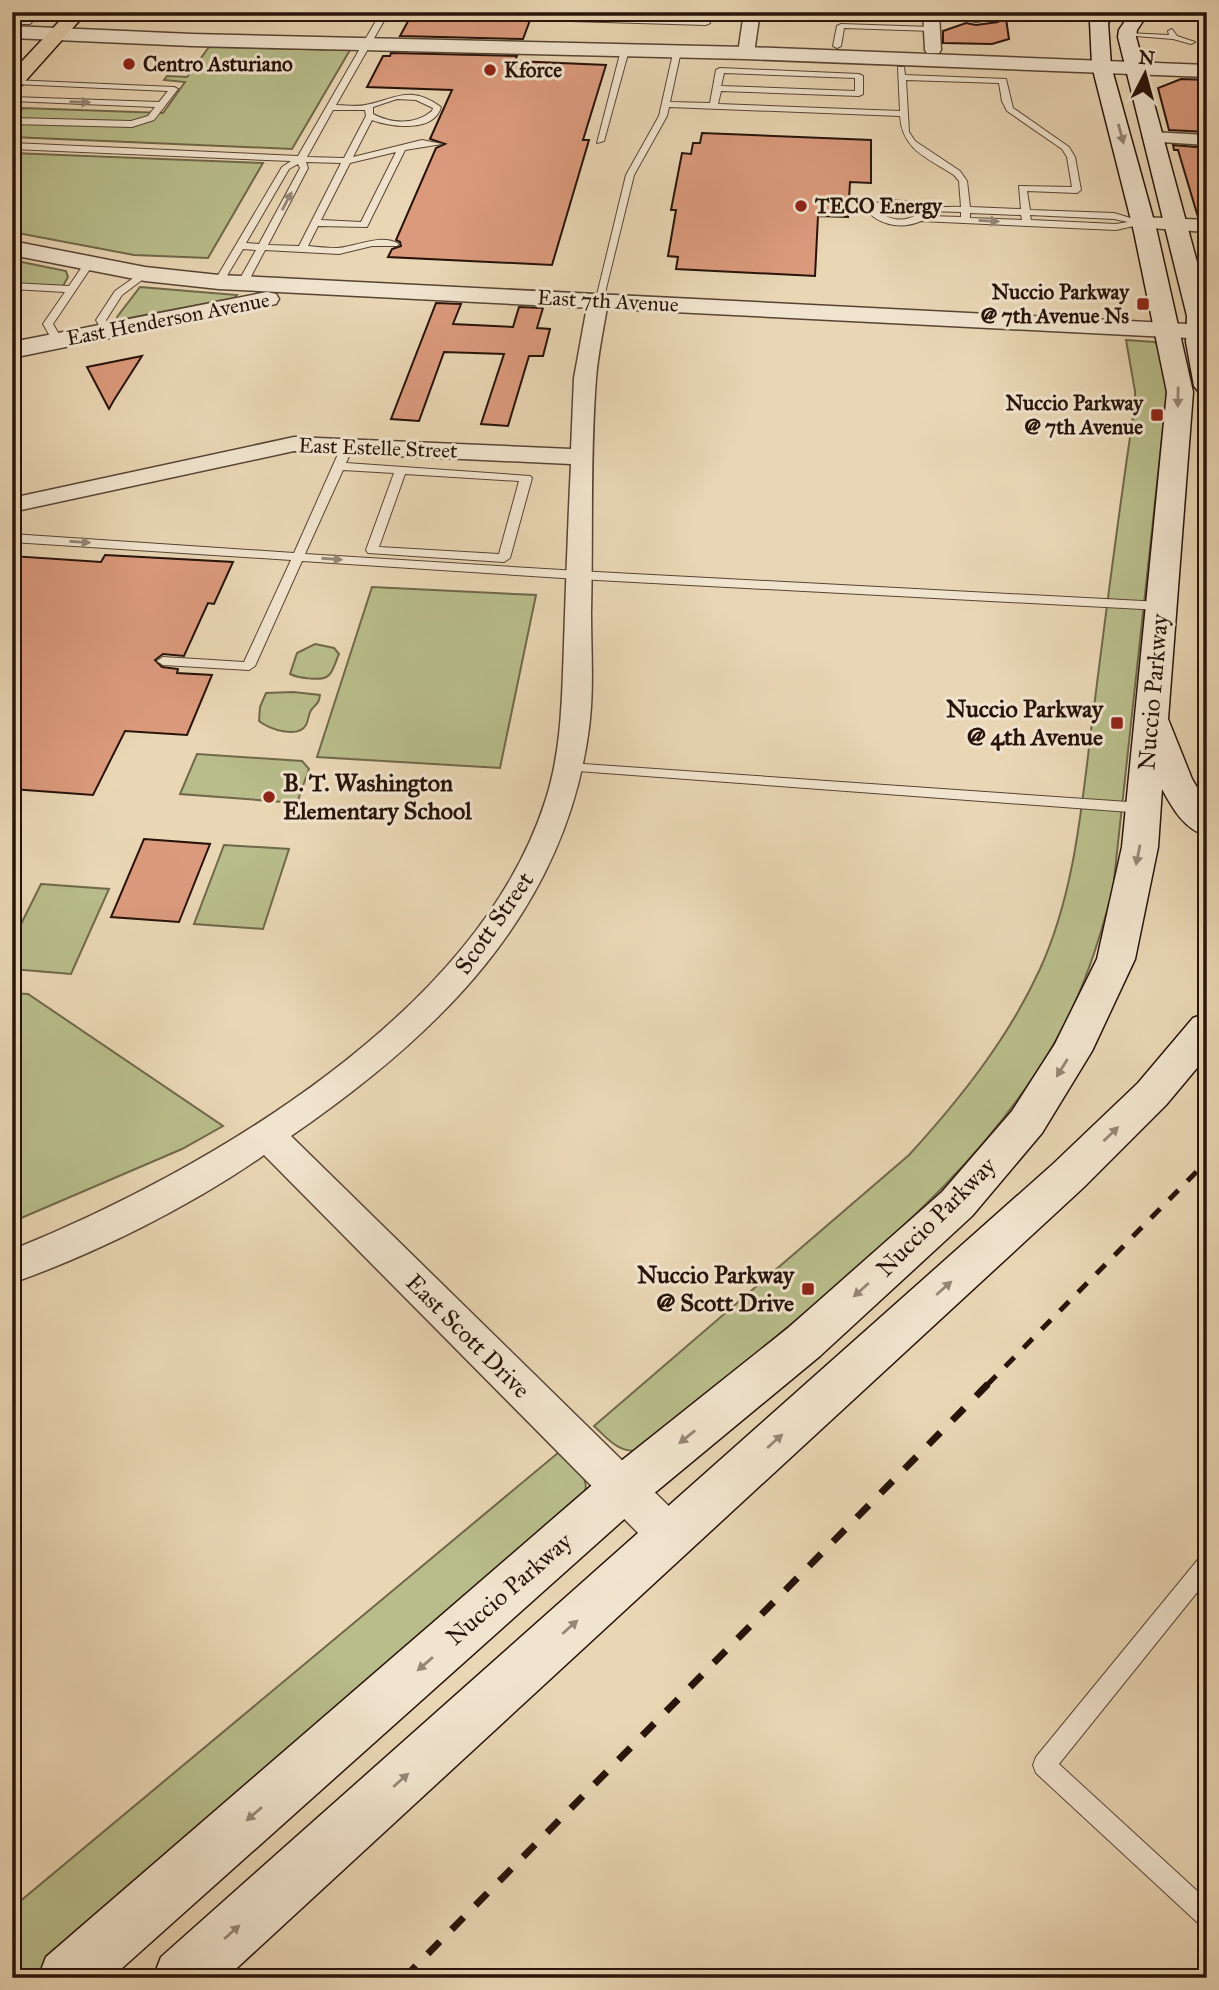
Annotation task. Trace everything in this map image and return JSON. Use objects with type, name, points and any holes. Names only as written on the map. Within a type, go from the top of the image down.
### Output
[{"type":"main road","name":"Nuccio Parkway","points":[[67,1978],[623,1489],[804,1342],[957,1204],[1027,1122],[1072,1051],[1116,959],[1140,847],[1180,393],[1169,330],[1122,136],[1100,62],[1099,22],[1107,12]]},
{"type":"main road","points":[[1140,12],[1132,21],[1127,35],[1152,137],[1177,225],[1195,276],[1207,386]]},
{"type":"main road","points":[[13,89],[78,13]]},
{"type":"main road","points":[[12,32],[747,48],[901,68],[1100,62]]},
{"type":"main road","points":[[371,39],[677,51],[837,46],[1100,62],[1207,61]]},
{"type":"main road","points":[[1133,63],[1207,71]]},
{"type":"main road","name":"East 7th Avenue","points":[[12,248],[145,274],[230,283],[1202,332]]},
{"type":"main road","name":"East Henderson Avenue","points":[[12,351],[324,287]]},
{"type":"main road","points":[[1152,714],[1178,788],[1197,817],[1207,824]]},
{"type":"main road","points":[[182,1978],[1068,1176],[1152,1094],[1207,1028]]},
{"type":"street","points":[[747,48],[752,12]]},
{"type":"street","points":[[931,20],[933,50]]},
{"type":"street","points":[[1152,137],[1207,140]]},
{"type":"street","points":[[1142,223],[1207,226]]},
{"type":"street","name":"Scott Street","points":[[12,1267],[79,1240],[215,1170],[338,1086],[437,1000],[488,939],[520,893],[544,845],[561,800],[575,726],[585,378],[598,301]]},
{"type":"street","name":"East Estelle Street","points":[[12,505],[275,446],[343,456],[581,457]]},
{"type":"street","name":"East Scott Drive","points":[[267,1135],[670,1536]]},
{"type":"lane","points":[[12,22],[27,22],[37,12]]},
{"type":"lane","points":[[58,12],[78,13]]},
{"type":"lane","points":[[197,12],[196,14],[206,17],[332,19],[360,12]]},
{"type":"lane","points":[[230,283],[240,246],[286,167],[301,159],[385,12]]},
{"type":"lane","points":[[573,12],[571,19],[706,23],[708,12]]},
{"type":"lane","points":[[960,12],[962,17],[976,20],[995,17],[997,12]]},
{"type":"lane","points":[[837,46],[841,26],[931,20]]},
{"type":"lane","points":[[1127,35],[1172,34],[1191,42]]},
{"type":"lane","points":[[600,141],[625,50]]},
{"type":"lane","points":[[598,301],[630,175],[663,116],[677,51]]},
{"type":"lane","points":[[966,215],[963,181],[957,173],[912,143],[905,132],[901,68],[1003,81],[1010,109],[1065,147],[1071,157],[1077,190],[1022,188],[1026,217]]},
{"type":"lane","points":[[714,106],[717,88],[720,70],[859,76],[859,94],[717,88]]},
{"type":"lane","points":[[13,89],[162,105]]},
{"type":"lane","points":[[12,121],[132,124],[152,118],[174,89],[13,89]]},
{"type":"lane","points":[[302,249],[369,112],[376,102],[396,97],[418,98],[437,107],[433,116],[405,123],[383,122],[369,112],[331,107]]},
{"type":"lane","points":[[666,104],[903,114]]},
{"type":"lane","points":[[12,146],[347,161],[422,143],[438,144]]},
{"type":"lane","points":[[315,223],[364,225],[402,148]]},
{"type":"lane","points":[[230,283],[262,247],[304,168],[301,159]]},
{"type":"lane","points":[[920,213],[1090,220],[1116,227],[1142,223]]},
{"type":"lane","points":[[240,246],[340,251],[372,243],[394,244]]},
{"type":"lane","points":[[58,341],[48,324],[89,263]]},
{"type":"lane","points":[[108,332],[100,320],[118,293],[145,274]]},
{"type":"lane","points":[[12,286],[71,289]]},
{"type":"lane","points":[[163,661],[249,666],[343,456],[401,470],[526,478],[504,558],[372,550],[401,470]]},
{"type":"lane","points":[[12,538],[578,575],[1161,606]]},
{"type":"lane","points":[[569,767],[1143,808]]},
{"type":"lane","points":[[1207,1564],[1044,1765],[1207,1916]]},
{"type":"green space","points":[[209,47],[350,50],[292,149],[12,137],[12,120],[23,108],[163,113],[185,82],[164,80],[167,76],[187,77]]},
{"type":"green space","points":[[12,153],[263,163],[208,258],[134,255],[12,232]]},
{"type":"green space","points":[[12,260],[66,271],[68,277],[63,286],[12,284]]},
{"type":"green space","points":[[140,287],[237,295],[234,298],[119,320],[117,317]]},
{"type":"green space","points":[[1126,340],[1157,344],[1167,388],[1166,401],[1113,889],[1096,948],[1074,1005],[1031,1081],[1004,1118],[975,1153],[912,1218],[643,1450],[621,1448],[594,1426],[909,1155],[982,1067],[1013,1020],[1040,969],[1062,908],[1081,812],[1135,404]]},
{"type":"green space","points":[[372,587],[536,595],[500,768],[317,757]]},
{"type":"green space","points":[[315,644],[334,648],[339,654],[329,675],[316,679],[290,674],[297,653]]},
{"type":"green space","points":[[266,693],[320,695],[302,729],[283,731],[259,721],[260,707]]},
{"type":"green space","points":[[197,754],[302,761],[309,769],[297,803],[180,794]]},
{"type":"green space","points":[[224,845],[289,849],[263,929],[194,924]]},
{"type":"green space","points":[[41,884],[109,889],[71,974],[12,969],[12,942]]},
{"type":"green space","points":[[12,993],[28,994],[223,1126],[182,1149],[12,1222]]},
{"type":"green space","points":[[559,1452],[583,1476],[586,1490],[578,1507],[32,1978],[12,1978],[12,1908]]},
{"type":"building","points":[[413,12],[533,12],[523,39],[400,36]]},
{"type":"building","points":[[1005,12],[1009,39],[992,44],[943,43],[943,31],[966,23],[976,25],[998,22]]},
{"type":"building","points":[[391,53],[517,56],[515,61],[606,65],[583,140],[589,140],[552,265],[388,257],[392,249],[401,246],[396,240],[436,148],[445,144],[430,139],[452,90],[367,87],[383,56],[390,56]]},
{"type":"building","points":[[1181,79],[1207,80],[1207,132],[1169,130],[1158,88]]},
{"type":"building","name":"TECO Energy","points":[[702,133],[871,140],[871,183],[850,182],[848,217],[818,216],[815,276],[676,269],[678,257],[668,256],[676,210],[671,210],[682,153],[691,154],[693,143],[700,143]]},
{"type":"building","points":[[1173,145],[1207,148],[1207,217],[1198,217],[1178,150],[1174,150]]},
{"type":"building","points":[[436,303],[461,304],[453,324],[513,327],[519,307],[543,308],[537,328],[550,329],[543,356],[529,356],[508,426],[481,424],[504,354],[444,352],[419,421],[391,419]]},
{"type":"building","points":[[142,356],[114,400],[109,409],[87,367]]},
{"type":"building","points":[[105,555],[233,562],[214,604],[208,603],[184,656],[163,654],[155,660],[162,667],[178,669],[177,673],[212,675],[187,735],[125,731],[93,795],[12,789],[12,556],[101,562]]},
{"type":"building","points":[[144,839],[210,844],[179,922],[111,917]]},
{"type":"railway","points":[[987,1385],[1207,1161]]},
{"type":"railway","points":[[404,1978],[989,1383]]},
{"type":"place","name":"Centro Asturiano","points":[[129,64]]},
{"type":"place","name":"Kforce","points":[[490,70]]},
{"type":"place","name":"TECO Energy","points":[[801,206]]},
{"type":"place","name":"Nuccio Parkway @ 7th Avenue Ns","points":[[1143,304]]},
{"type":"place","name":"Nuccio Parkway @ 7th Avenue","points":[[1157,415]]},
{"type":"place","name":"Nuccio Parkway @ 4th Avenue","points":[[1117,723]]},
{"type":"place","name":"B. T. Washington Elementary School","points":[[269,797]]},
{"type":"place","name":"Nuccio Parkway @ Scott Drive","points":[[808,1289]]}]
